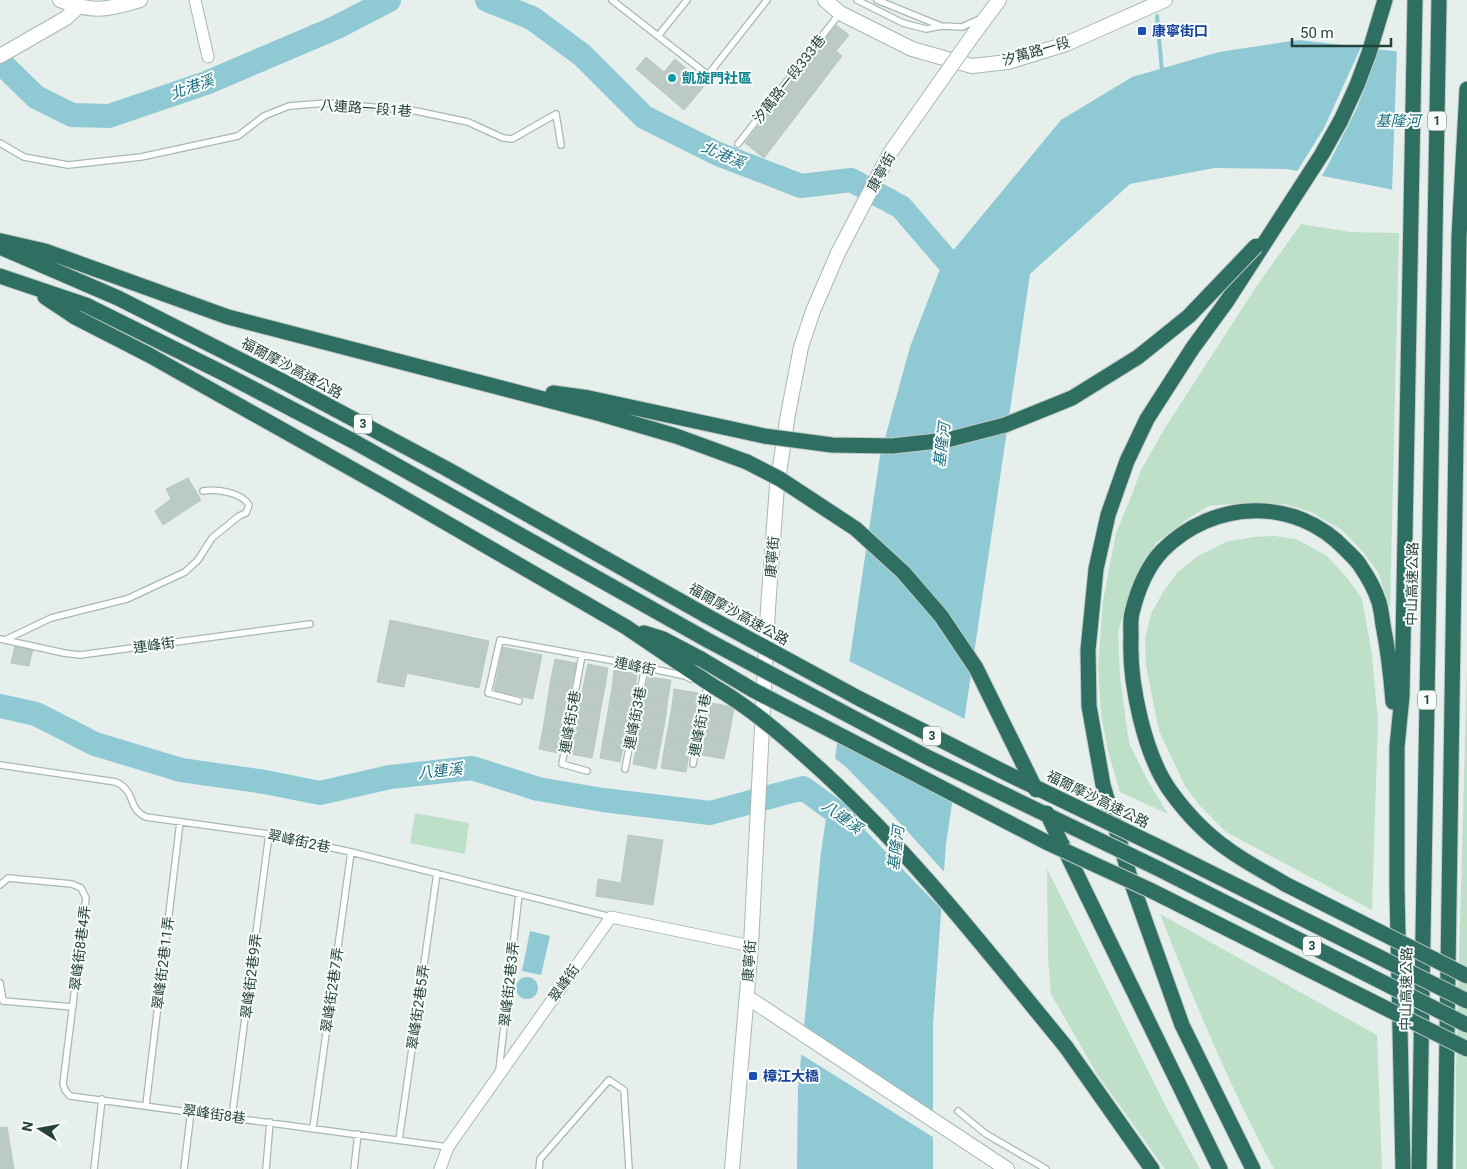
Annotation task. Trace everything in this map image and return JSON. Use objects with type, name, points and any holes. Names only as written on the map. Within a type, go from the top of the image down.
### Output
[{"type":"highway","points":[[1403,1169],[1397,889],[1398,747],[1402,696],[1415,0]]},
{"type":"highway","name":"中山高速公路","points":[[1419,1169],[1439,5]]},
{"type":"highway","points":[[1253,1169],[1182,1025],[1132,884],[1103,785],[1090,706],[1088,650],[1096,569],[1108,515],[1127,461],[1152,412],[1192,349],[1227,301],[1322,154],[1340,120],[1369,53],[1383,7]]},
{"type":"highway","name":"1","points":[[1445,1169],[1459,237],[1467,89]]},
{"type":"highway","points":[[490,384],[589,398],[764,436],[832,445],[892,446],[946,440],[1005,425],[1072,398],[1138,357],[1189,316],[1283,216]]},
{"type":"highway","points":[[6,246],[45,251],[228,317],[490,384],[676,436],[747,462],[780,479],[856,529],[902,572],[941,616],[976,668],[1220,1169]]},
{"type":"highway","name":"福爾摩沙高速公路","points":[[6,246],[118,298],[282,381],[447,469],[707,616],[860,699],[1467,1002]]},
{"type":"highway","name":"3","points":[[0,276],[86,305],[225,374],[353,441],[710,641],[929,758],[1157,868],[1467,1025]]},
{"type":"highway","points":[[28,284],[75,317],[149,355],[376,482],[626,627],[710,686],[738,700],[806,756],[862,808],[949,904],[1066,1047],[1152,1169]]},
{"type":"highway","points":[[1398,747],[1390,662],[1379,602],[1361,565],[1340,543],[1324,530],[1293,515],[1267,510],[1242,510],[1215,517],[1186,532],[1162,552],[1143,580],[1132,615],[1130,661],[1139,713],[1152,755],[1170,791],[1200,826],[1228,850],[1285,884],[1467,976]]},
{"type":"highway","points":[[626,627],[663,639],[753,690],[1031,835],[1150,890],[1467,1049]]},
{"type":"street","points":[[60,0],[78,8],[92,9],[118,6],[140,0]]},
{"type":"street","points":[[196,0],[208,57]]},
{"type":"street","name":"汐萬路一段","points":[[825,0],[840,13],[912,48],[972,66],[1008,62],[1066,44],[1165,0]]},
{"type":"street","name":"康寧街","points":[[732,1169],[751,946],[768,608],[777,486],[801,347],[813,310],[838,253],[890,153],[999,0]]},
{"type":"street","points":[[0,56],[66,18],[78,8]]},
{"type":"street","points":[[611,917],[751,946]]},
{"type":"street","name":"翠峰街","points":[[440,1169],[448,1147],[611,917]]},
{"type":"street","points":[[747,997],[1007,1169]]},
{"type":"lane","points":[[612,0],[708,75],[767,0]]},
{"type":"lane","points":[[658,36],[688,0]]},
{"type":"lane","points":[[857,0],[903,23],[926,29],[942,26],[962,27],[986,16]]},
{"type":"lane","points":[[877,0],[942,26]]},
{"type":"lane","name":"汐萬路一段333巷","points":[[738,144],[840,13]]},
{"type":"lane","name":"八連路一段1巷","points":[[0,143],[24,156],[68,164],[141,157],[238,136],[264,116],[289,106],[326,103],[416,111],[468,122],[503,138],[512,139],[556,114],[561,145]]},
{"type":"lane","points":[[2,640],[51,618],[127,599],[185,572],[198,560],[212,538],[246,512],[249,505],[245,499],[231,494],[213,490],[203,491]]},
{"type":"lane","name":"連峰街","points":[[2,640],[80,655],[310,624]]},
{"type":"lane","name":"連峰街","points":[[519,701],[488,693],[500,640],[685,676],[710,686],[762,715]]},
{"type":"lane","name":"連峰街5巷","points":[[582,655],[562,764],[587,771]]},
{"type":"lane","name":"連峰街3巷","points":[[625,769],[645,667]]},
{"type":"lane","name":"連峰街1巷","points":[[693,764],[710,686]]},
{"type":"lane","name":"翠峰街2巷","points":[[0,765],[116,782],[124,786],[128,791],[140,814],[180,822],[270,834],[437,873],[611,917]]},
{"type":"lane","name":"翠峰街2巷11弄","points":[[146,1105],[180,822]]},
{"type":"lane","name":"翠峰街2巷9弄","points":[[232,1117],[270,834]]},
{"type":"lane","name":"翠峰街2巷7弄","points":[[313,1128],[350,852]]},
{"type":"lane","name":"翠峰街2巷5弄","points":[[399,1140],[437,873]]},
{"type":"lane","name":"翠峰街8巷4弄","points":[[0,885],[8,878],[72,884],[81,888],[86,898],[72,1007],[3,1001],[0,983]]},
{"type":"lane","name":"翠峰街2巷3弄","points":[[499,1074],[519,894]]},
{"type":"lane","name":"翠峰街8巷","points":[[72,1007],[63,1084],[70,1096],[448,1147]]},
{"type":"lane","points":[[539,1169],[540,1159],[609,1080],[624,1090],[629,1169]]},
{"type":"lane","points":[[94,1169],[102,1099]]},
{"type":"lane","points":[[184,1169],[191,1111]]},
{"type":"lane","points":[[958,1111],[986,1134],[1046,1169]]},
{"type":"lane","points":[[266,1169],[270,1122]]},
{"type":"lane","points":[[354,1169],[358,1134]]},
{"type":"green space","points":[[1301,224],[1350,232],[1399,233],[1390,608],[1378,572],[1363,552],[1342,530],[1311,512],[1285,504],[1241,503],[1208,506],[1156,543],[1133,584],[1118,632],[1120,677],[1129,743],[1148,781],[1168,814],[1120,792],[1108,751],[1101,714],[1098,667],[1103,601],[1116,533],[1141,470],[1163,431],[1256,287]]},
{"type":"green space","points":[[1274,536],[1296,539],[1327,556],[1348,579],[1362,599],[1372,654],[1378,721],[1372,910],[1226,832],[1200,806],[1185,786],[1159,731],[1146,665],[1145,639],[1151,614],[1163,592],[1178,572],[1198,556],[1226,542]]},
{"type":"green space","points":[[1467,666],[1467,1169],[1456,1169],[1456,1072]]},
{"type":"green space","points":[[415,813],[469,823],[465,854],[410,843]]},
{"type":"green space","points":[[1047,869],[1164,1103],[1200,1169],[1165,1169],[1097,1074],[1051,994],[1048,957]]},
{"type":"green space","points":[[1160,914],[1377,1035],[1382,1169],[1274,1169],[1242,1107],[1213,1043]]},
{"type":"water","name":"基隆河","points":[[1299,40],[1428,55],[1425,196],[1287,169],[1214,168],[1130,184],[1030,274],[946,844],[933,1024],[933,1169],[797,1169],[798,1089],[821,852],[880,456],[910,347],[942,264],[1061,120],[1132,77],[1219,52]]},
{"type":"water","points":[[530,931],[550,936],[541,975],[522,971]]},
{"type":"water","points":[[527,977],[535,980],[538,988],[535,996],[527,999],[519,996],[516,988],[519,980]]},
{"type":"pier","points":[[1362,45],[1380,47],[1357,108],[1329,163],[1321,178],[1296,173],[1324,128]]},
{"type":"pier","points":[[1397,49],[1428,52],[1467,66],[1467,209],[1392,192]]},
{"type":"pier","points":[[847,660],[967,720],[957,792],[837,728]]},
{"type":"pier","points":[[832,756],[846,767],[889,811],[947,875],[944,912],[827,791]]},
{"type":"pier","points":[[801,1027],[935,1114],[936,1139],[799,1053]]},
{"type":"building","points":[[836,25],[849,35],[836,51],[842,56],[764,158],[745,143]]},
{"type":"building","name":"凱旋門社區","points":[[646,57],[664,72],[675,59],[705,85],[684,110],[636,69]]},
{"type":"building","points":[[188,478],[201,500],[163,525],[155,511],[171,499],[166,489]]},
{"type":"building","points":[[390,620],[489,641],[479,688],[407,673],[404,687],[377,682]]},
{"type":"building","points":[[15,646],[33,649],[29,666],[11,663]]},
{"type":"building","points":[[503,647],[542,655],[533,699],[494,691]]},
{"type":"building","points":[[555,659],[576,663],[571,688],[550,684]]},
{"type":"building","points":[[588,664],[608,668],[605,687],[584,683]]},
{"type":"building","points":[[614,670],[637,674],[635,692],[612,688]]},
{"type":"building","points":[[648,677],[671,680],[668,698],[645,695]]},
{"type":"building","points":[[584,683],[605,687],[601,707],[580,703]]},
{"type":"building","points":[[550,684],[571,688],[567,708],[547,704]]},
{"type":"building","points":[[612,688],[635,692],[632,709],[609,705]]},
{"type":"building","points":[[674,689],[698,693],[696,710],[672,706]]},
{"type":"building","points":[[645,695],[668,698],[666,715],[642,711]]},
{"type":"building","points":[[580,703],[601,707],[597,732],[575,727]]},
{"type":"building","points":[[711,703],[734,707],[731,725],[708,721]]},
{"type":"building","points":[[547,704],[567,708],[562,732],[543,729]]},
{"type":"building","points":[[609,705],[632,709],[628,727],[606,723]]},
{"type":"building","points":[[672,706],[696,710],[693,727],[669,723]]},
{"type":"building","points":[[642,711],[666,715],[663,732],[639,728]]},
{"type":"building","points":[[708,721],[731,725],[728,741],[705,737]]},
{"type":"building","points":[[606,723],[628,727],[624,744],[603,739]]},
{"type":"building","points":[[669,723],[693,727],[691,743],[666,739]]},
{"type":"building","points":[[575,727],[597,732],[592,758],[570,754]]},
{"type":"building","points":[[639,728],[663,732],[660,748],[637,744]]},
{"type":"building","points":[[543,729],[562,732],[558,753],[539,749]]},
{"type":"building","points":[[705,737],[728,741],[724,759],[702,755]]},
{"type":"building","points":[[603,739],[624,744],[620,762],[600,758]]},
{"type":"building","points":[[666,739],[691,743],[686,772],[661,768]]},
{"type":"building","points":[[637,744],[660,748],[656,769],[633,764]]},
{"type":"building","points":[[628,835],[663,840],[653,905],[596,896],[598,879],[621,883]]},
{"type":"building","points":[[7,1127],[14,1169],[0,1169],[0,1128]]},
{"type":"waterway","name":"北港溪","points":[[0,62],[36,97],[72,115],[109,116],[206,83],[335,28],[389,0]]},
{"type":"waterway","name":"北港溪","points":[[487,0],[532,18],[582,55],[644,117],[718,154],[801,186],[851,180],[901,207],[963,279]]},
{"type":"waterway","points":[[1157,16],[1162,71]]},
{"type":"waterway","name":"八連溪","points":[[0,706],[36,714],[95,744],[181,770],[265,782],[320,793],[390,777],[472,768],[538,789],[603,800],[710,813],[803,788],[854,825]]},
{"type":"place","name":"康寧街口","points":[[1142,31]]},
{"type":"place","name":"凱旋門社區","points":[[672,78]]},
{"type":"place","name":"樟江大橋","points":[[753,1076]]}]
